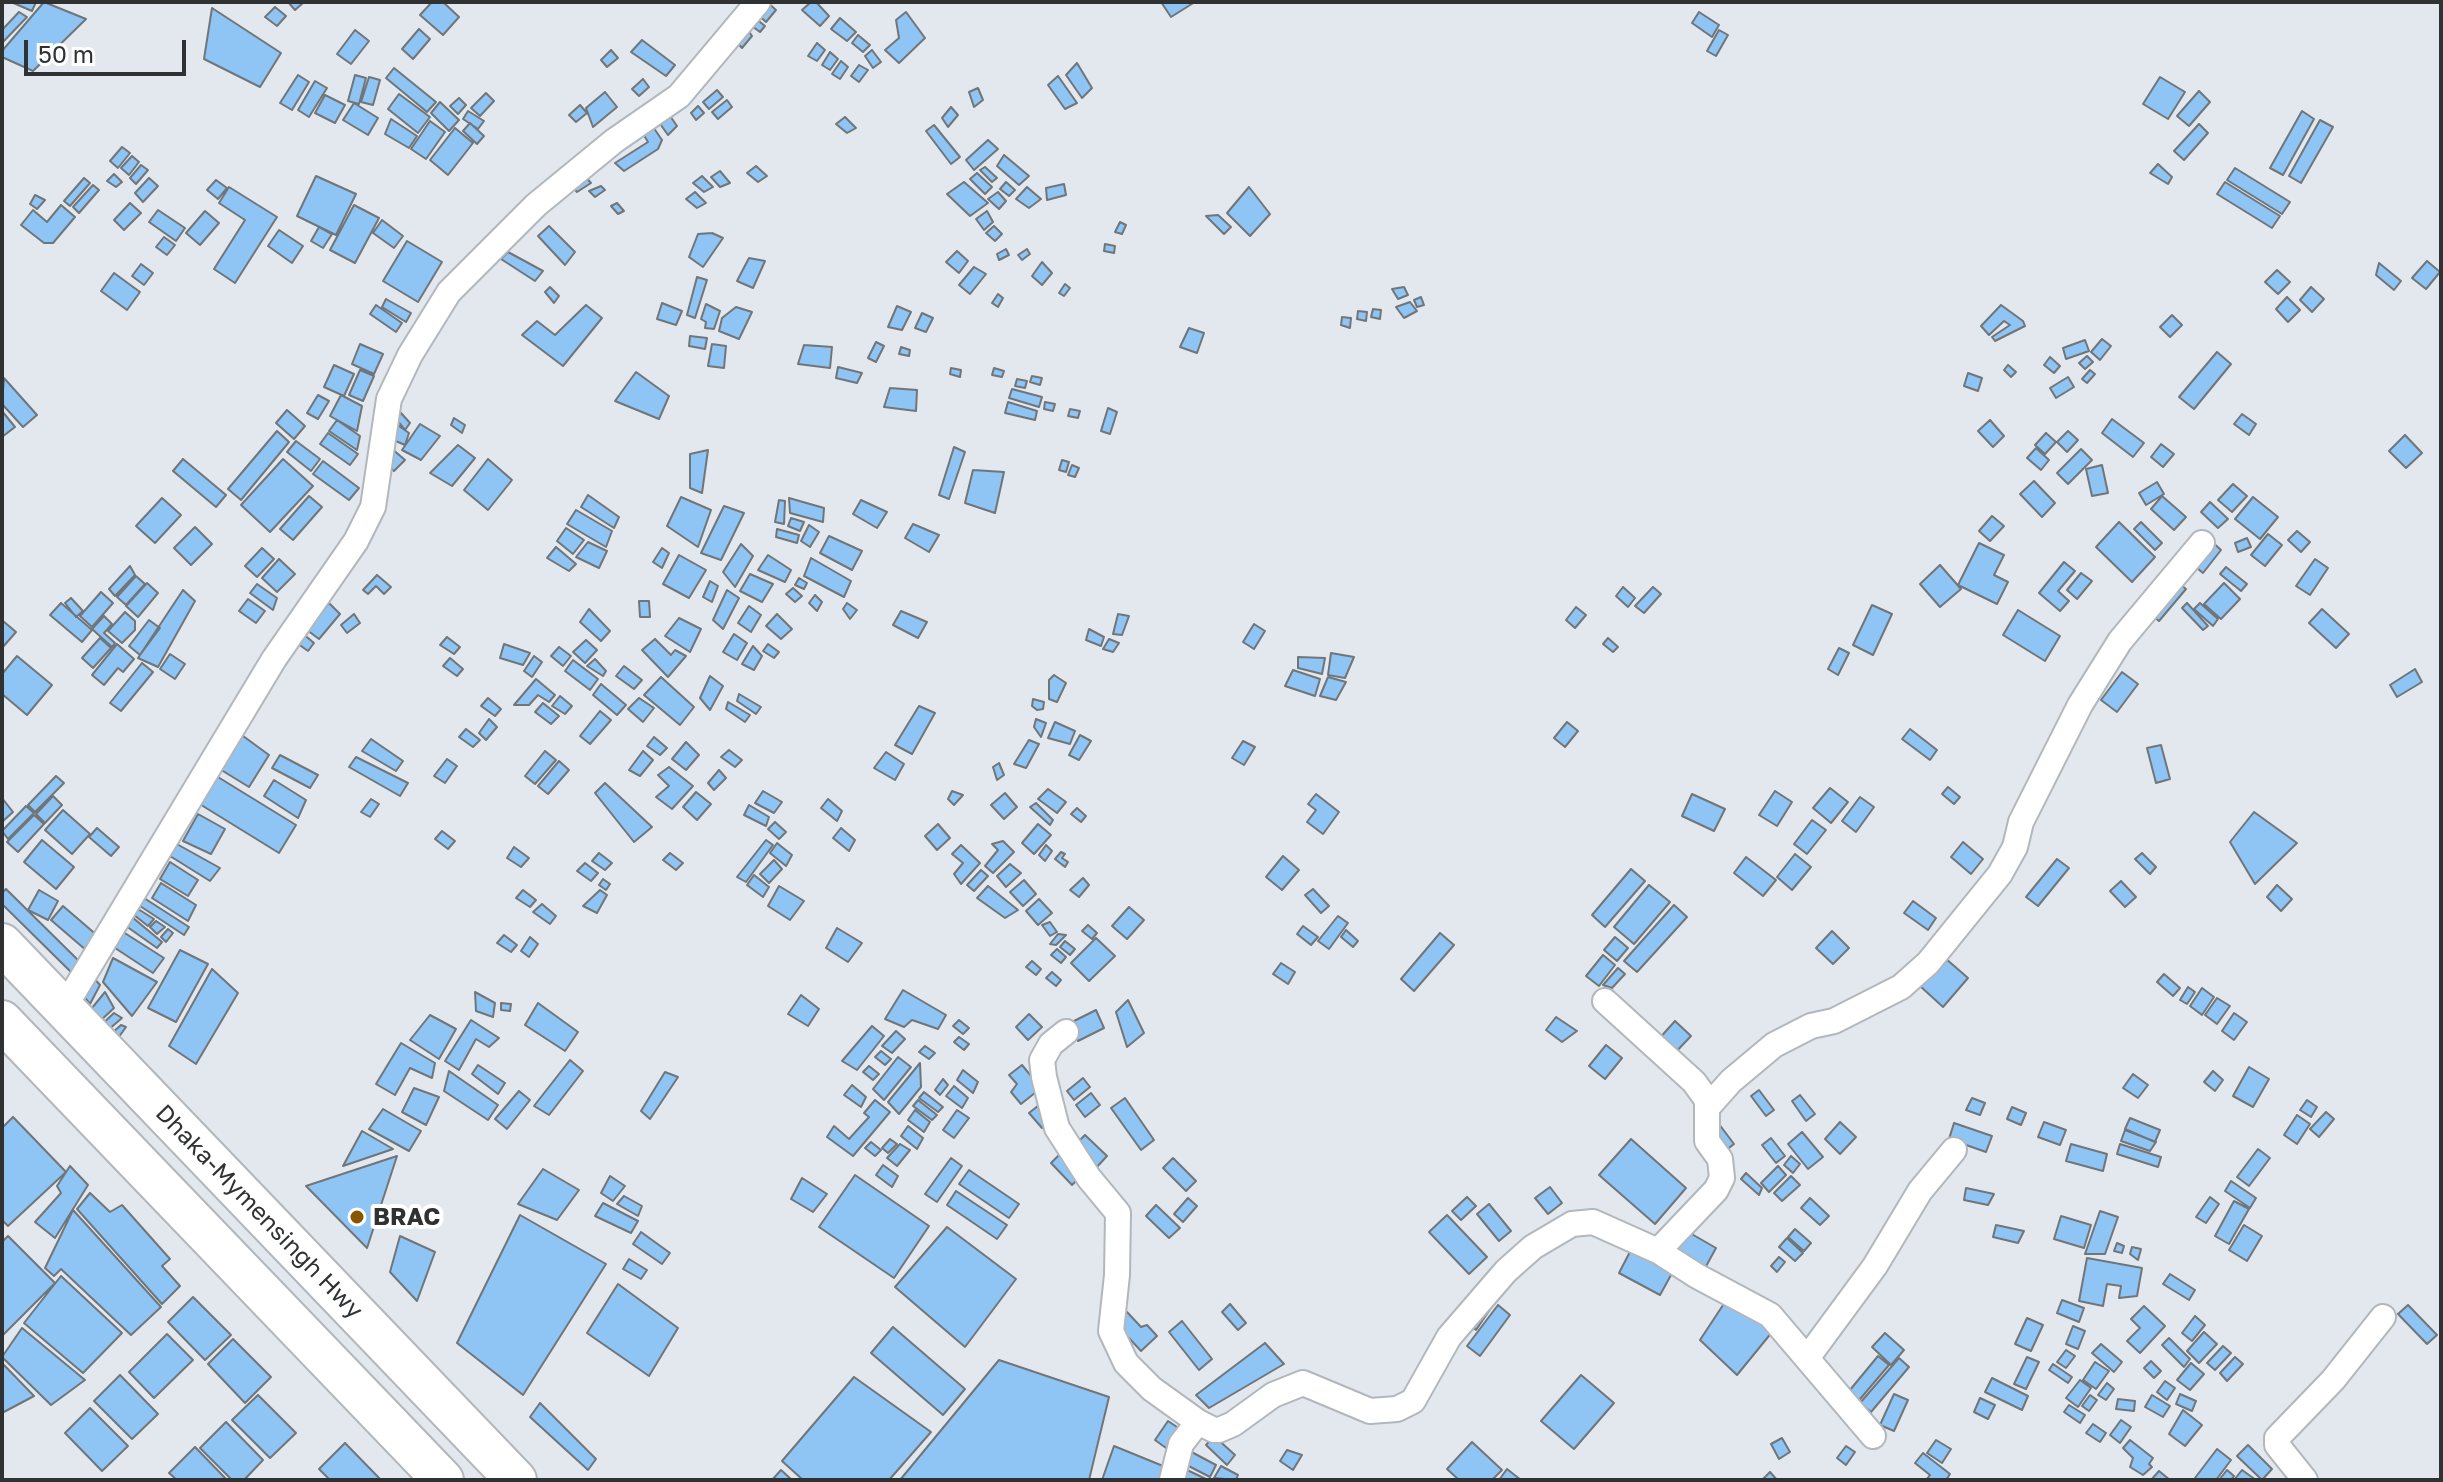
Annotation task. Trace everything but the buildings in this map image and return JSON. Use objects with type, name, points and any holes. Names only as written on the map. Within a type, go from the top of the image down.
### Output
[{"type":"highway","name":"Dhaka-Mymensingh Hwy","points":[[2,944],[516,1480]]},
{"type":"highway","points":[[2,1021],[443,1480]]},
{"type":"street","points":[[64,1008],[274,659],[356,541],[373,507],[389,399],[410,355],[449,292],[536,205],[614,141],[679,96],[758,2]]},
{"type":"street","points":[[1707,1108],[1731,1081],[1774,1045],[1811,1026],[1834,1021],[1901,987],[1928,963],[2000,874],[2015,847],[2021,822],[2080,705],[2120,641],[2202,543]]},
{"type":"street","points":[[1605,1001],[1694,1082],[1707,1100],[1707,1141],[1720,1159],[1722,1178],[1716,1190],[1658,1251]]},
{"type":"street","points":[[1066,1032],[1051,1044],[1042,1060],[1044,1077],[1057,1128],[1089,1178],[1118,1213],[1117,1275],[1111,1331],[1126,1363],[1152,1389],[1198,1422],[1219,1430],[1233,1424],[1273,1395],[1303,1383],[1370,1411],[1397,1409],[1413,1401],[1449,1337],[1506,1271],[1533,1247],[1572,1224],[1593,1222],[1658,1251],[1770,1315],[1873,1436]]},
{"type":"street","points":[[1808,1357],[1875,1266],[1920,1191],[1954,1150]]},
{"type":"street","points":[[2305,1480],[2277,1445],[2277,1438],[2333,1380],[2383,1317]]},
{"type":"street","points":[[1172,1480],[1181,1444],[1198,1422]]},
{"type":"place","name":"BRAC","points":[[357,1217]]}]
